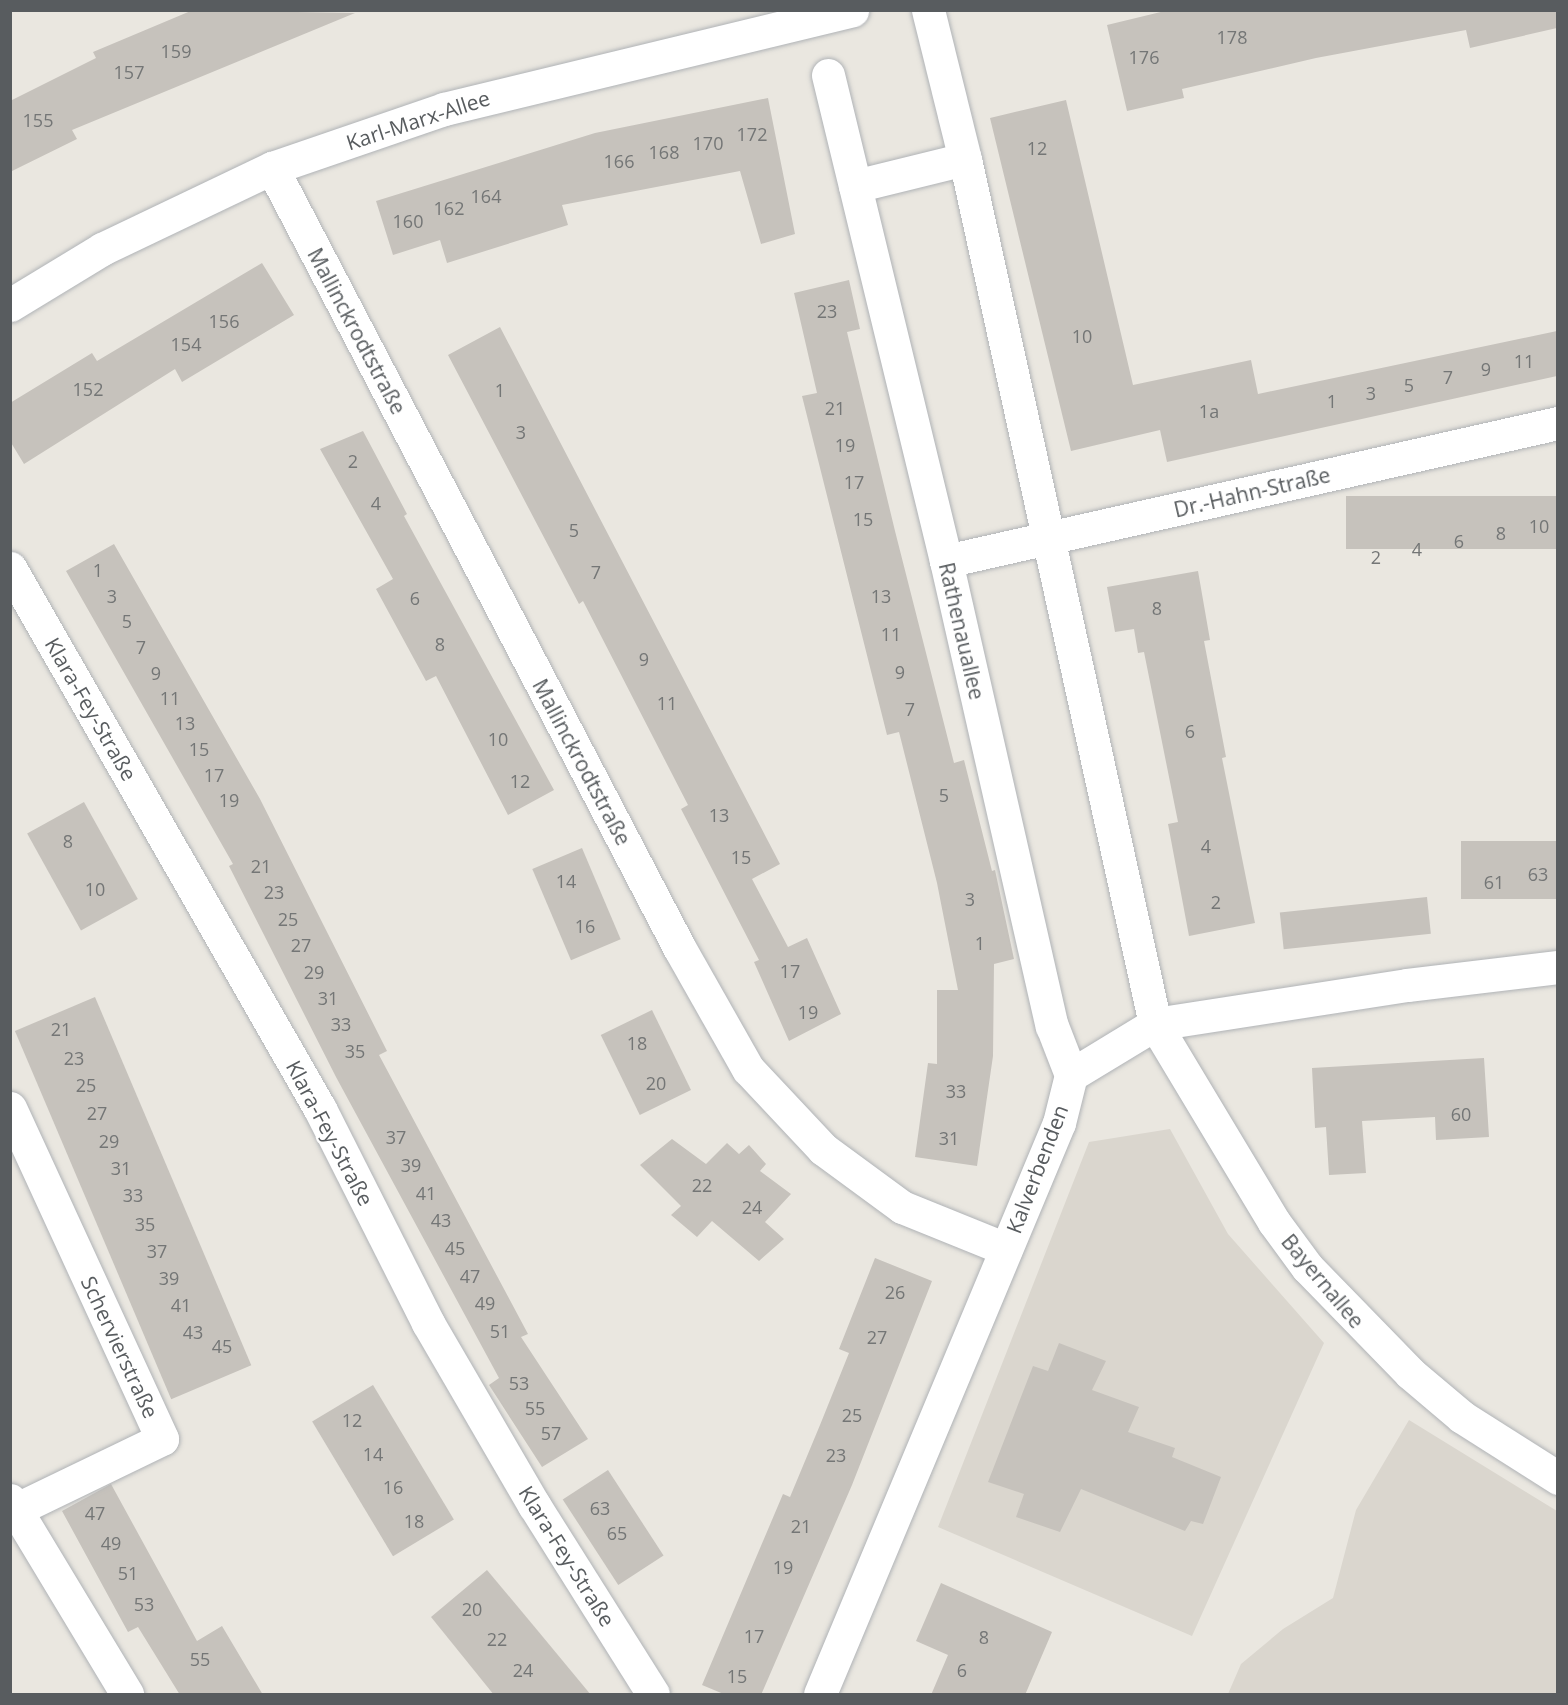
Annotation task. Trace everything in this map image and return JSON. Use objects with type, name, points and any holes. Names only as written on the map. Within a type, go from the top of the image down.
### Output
[{"type":"street","name":"Karl-Marx-Allee","points":[[10,304],[102,249],[272,168],[444,109],[852,10]]},
{"type":"street","points":[[928,10],[965,159],[1155,1024]]},
{"type":"street","name":"Rathenauallee","points":[[828,75],[946,561],[1052,1026],[1071,1075]]},
{"type":"street","points":[[855,186],[965,159]]},
{"type":"street","name":"Mallinckrodtstraße","points":[[272,168],[674,938],[748,1069],[823,1149],[902,1207],[1006,1249]]},
{"type":"street","name":"Dr.-Hahn-Straße","points":[[946,561],[1557,423]]},
{"type":"street","name":"Klara-Fey-Straße","points":[[10,568],[320,1109],[428,1323],[534,1505],[653,1695]]},
{"type":"street","points":[[1071,1075],[1155,1024],[1407,985],[1557,967]]},
{"type":"street","name":"Bayernallee","points":[[1155,1024],[1274,1221],[1307,1267],[1410,1373],[1462,1417],[1557,1478]]},
{"type":"street","name":"Kalverbenden","points":[[820,1695],[1059,1123],[1071,1075]]},
{"type":"street","name":"Schervierstraße","points":[[10,1108],[162,1439],[13,1505],[127,1695]]},
{"type":"shaded area","points":[[1170,1129],[1228,1234],[1324,1343],[1192,1636],[938,1527],[1089,1142]]},
{"type":"shaded area","points":[[1409,1420],[1557,1511],[1557,1694],[1228,1694],[1241,1664],[1283,1629],[1333,1598],[1356,1510]]},
{"type":"building","points":[[193,10],[355,13],[72,130],[77,139],[10,172],[10,101],[96,58],[93,52]]},
{"type":"building","points":[[1169,10],[1557,10],[1557,28],[1470,48],[1466,30],[1316,58],[1182,89],[1184,98],[1127,111],[1107,25]]},
{"type":"building","points":[[768,98],[795,234],[761,244],[740,171],[562,205],[568,225],[447,263],[440,240],[393,255],[376,201],[595,133]]},
{"type":"building","points":[[1066,100],[1133,385],[1251,360],[1258,394],[1557,331],[1557,376],[1167,462],[1160,430],[1071,451],[990,118]]},
{"type":"building","points":[[262,263],[294,315],[182,382],[175,369],[24,464],[10,441],[10,403],[92,353],[97,361]]},
{"type":"building","points":[[849,280],[860,329],[847,332],[895,531],[954,763],[964,760],[992,871],[995,870],[1014,959],[994,964],[993,1056],[977,1166],[915,1157],[928,1063],[937,1064],[937,990],[958,990],[937,883],[899,732],[887,735],[802,396],[817,393],[794,293]]},
{"type":"building","points":[[500,327],[780,864],[752,879],[788,947],[807,938],[841,1014],[789,1041],[754,962],[759,960],[681,809],[688,805],[583,601],[579,604],[448,355]]},
{"type":"building","points":[[363,431],[407,514],[404,516],[554,790],[508,815],[436,676],[426,681],[376,589],[393,579],[320,449]]},
{"type":"building","points":[[1346,496],[1557,496],[1557,549],[1346,549]]},
{"type":"building","points":[[114,544],[260,799],[387,1051],[379,1055],[528,1334],[521,1337],[588,1439],[542,1467],[489,1385],[499,1378],[336,1077],[229,866],[233,864],[66,571]]},
{"type":"building","points":[[1198,571],[1210,640],[1204,641],[1226,757],[1222,758],[1255,923],[1189,936],[1168,824],[1178,822],[1144,652],[1138,653],[1134,629],[1115,632],[1107,587]]},
{"type":"building","points":[[84,802],[138,899],[81,931],[27,834]]},
{"type":"building","points":[[1461,841],[1557,841],[1557,899],[1461,899]]},
{"type":"building","points":[[582,848],[621,939],[571,960],[532,869]]},
{"type":"building","points":[[1427,897],[1431,934],[1284,949],[1280,912]]},
{"type":"building","points":[[95,997],[251,1365],[171,1399],[15,1031]]},
{"type":"building","points":[[652,1010],[691,1090],[640,1115],[601,1035]]},
{"type":"building","points":[[1484,1058],[1489,1137],[1436,1140],[1435,1117],[1362,1121],[1366,1173],[1329,1175],[1326,1127],[1315,1128],[1312,1068]]},
{"type":"building","points":[[672,1139],[706,1164],[727,1143],[739,1154],[749,1145],[766,1164],[760,1171],[791,1194],[765,1222],[784,1239],[759,1261],[712,1221],[697,1237],[671,1215],[681,1206],[640,1165]]},
{"type":"building","points":[[875,1258],[932,1281],[852,1485],[761,1695],[726,1695],[702,1685],[783,1494],[790,1497],[820,1425],[849,1353],[839,1349]]},
{"type":"building","points":[[1059,1343],[1106,1361],[1092,1390],[1139,1407],[1128,1432],[1175,1448],[1172,1457],[1221,1477],[1203,1524],[1191,1521],[1185,1531],[1081,1489],[1060,1532],[1016,1517],[1024,1494],[988,1482],[1033,1366],[1048,1371]]},
{"type":"building","points":[[373,1385],[454,1520],[393,1556],[312,1422]]},
{"type":"building","points":[[608,1470],[664,1556],[618,1585],[563,1499]]},
{"type":"building","points":[[111,1484],[197,1641],[222,1626],[263,1695],[180,1695],[138,1627],[128,1632],[62,1511]]},
{"type":"building","points":[[487,1570],[591,1695],[494,1695],[431,1617]]},
{"type":"building","points":[[941,1583],[1052,1632],[1025,1695],[931,1695],[948,1655],[916,1641]]}]
